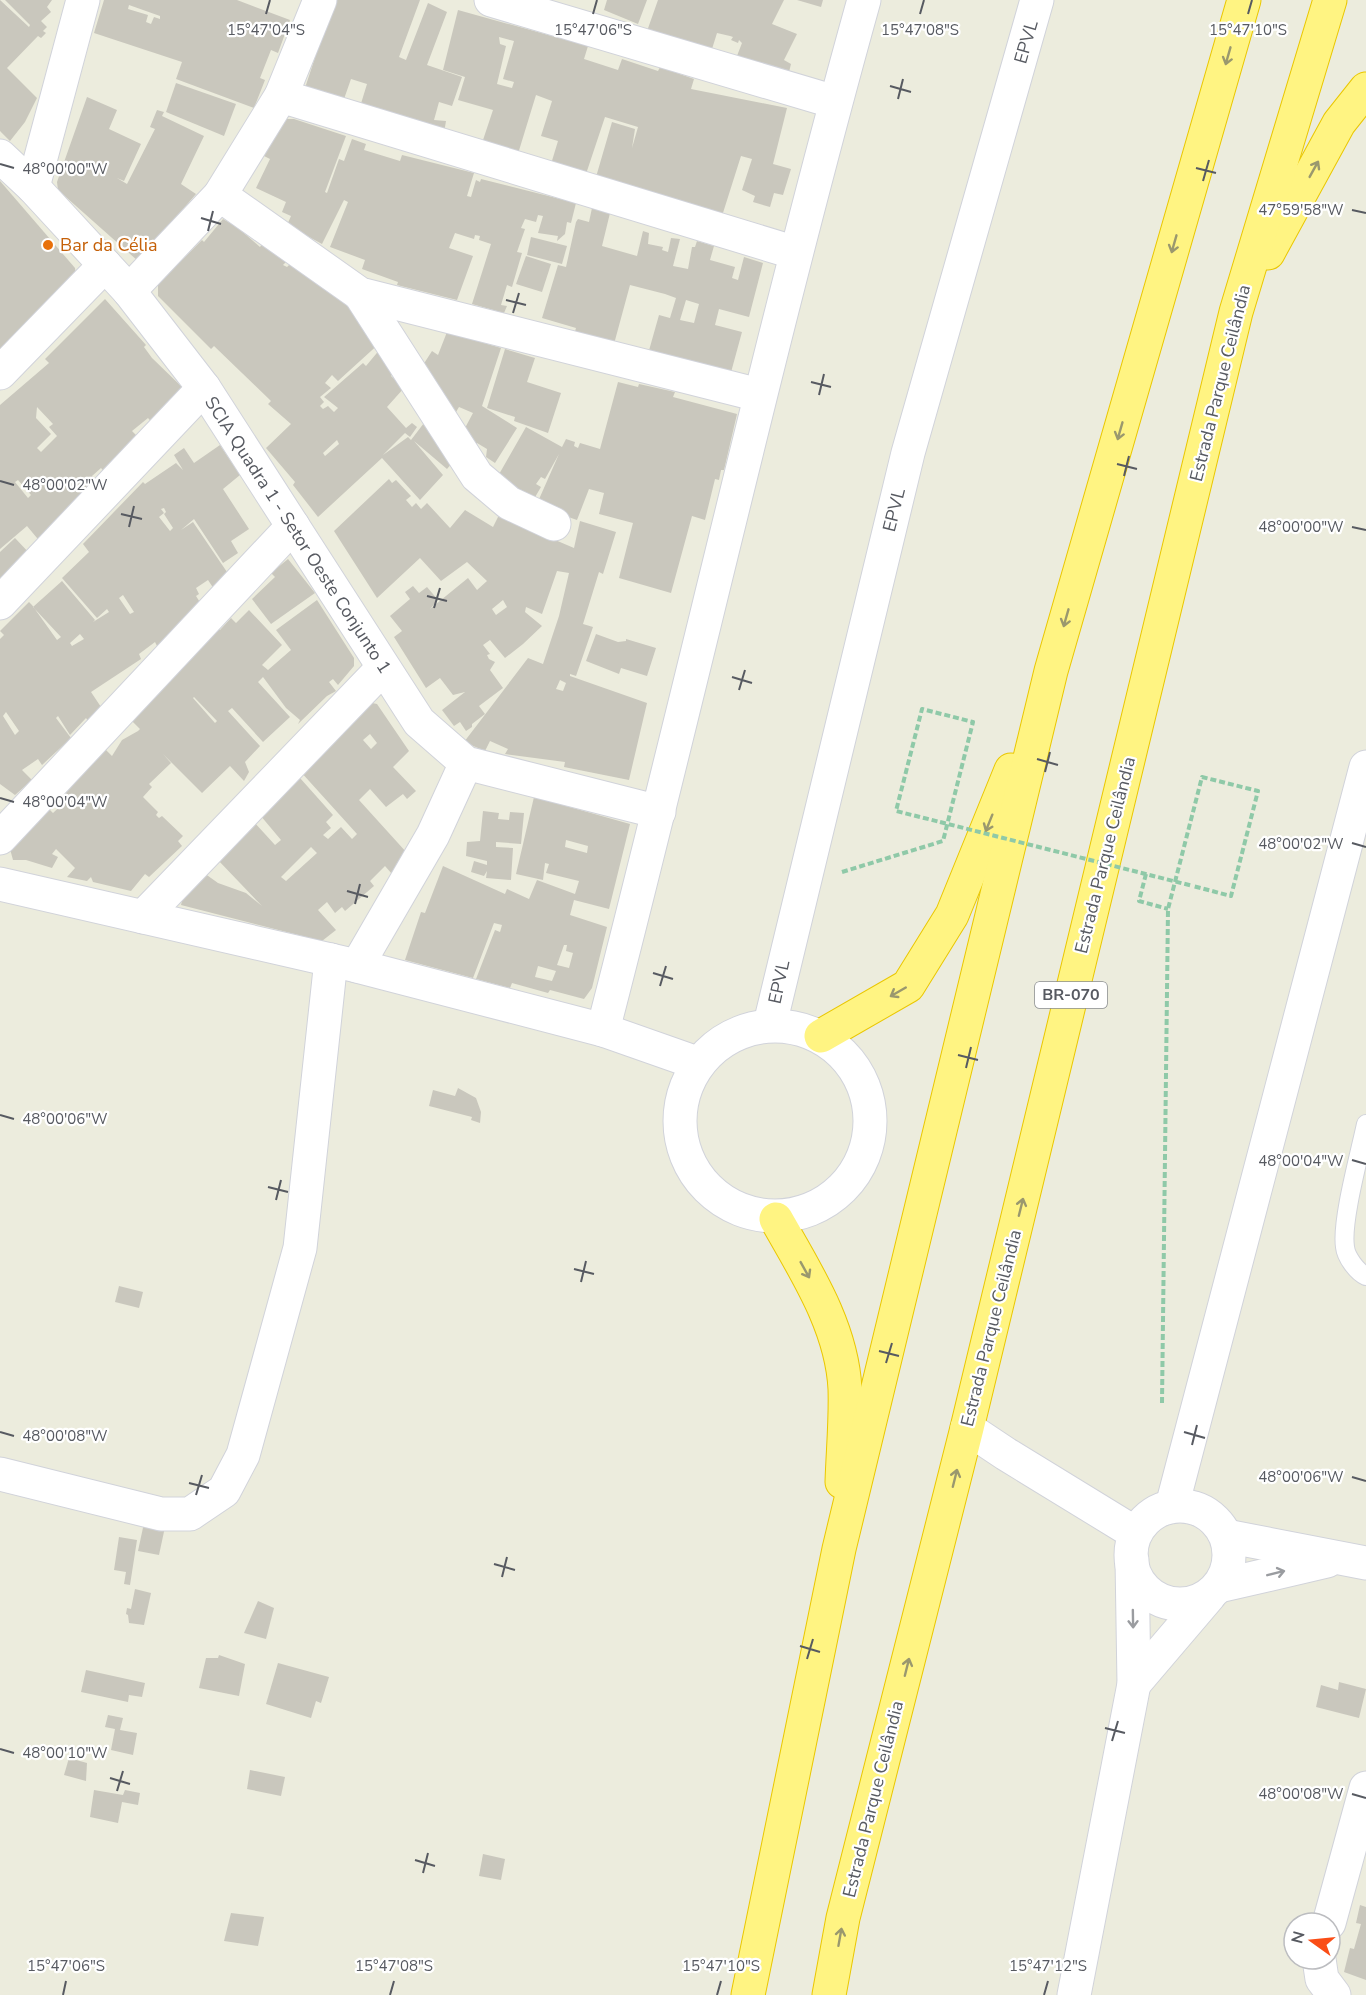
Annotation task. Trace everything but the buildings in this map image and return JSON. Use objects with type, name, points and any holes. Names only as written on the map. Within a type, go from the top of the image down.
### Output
[{"type":"highway","points":[[747,1995],[840,1549],[1051,671],[1244,0]]},
{"type":"highway","name":"Estrada Parque Ceilândia","points":[[829,1995],[843,1918],[968,1428],[1236,312],[1330,0]]},
{"type":"highway","points":[[1236,312],[1339,123],[1366,89]]},
{"type":"highway","points":[[821,1036],[908,986],[952,915],[1051,671]]},
{"type":"highway","points":[[776,1220],[813,1285],[836,1340],[845,1388],[840,1549]]},
{"type":"street","points":[[33,187],[83,0]]},
{"type":"street","points":[[129,291],[220,195],[281,96],[320,0]]},
{"type":"street","points":[[491,0],[836,102]]},
{"type":"street","points":[[603,1030],[659,812],[759,395],[864,0]]},
{"type":"street","name":"EPVL","points":[[770,1024],[908,453],[1037,0]]},
{"type":"street","points":[[281,96],[796,253]]},
{"type":"street","name":"SCIA Quadra 1 - Setor Oeste Conjunto 1","points":[[0,156],[33,187],[129,291],[204,388],[419,722],[466,763],[659,812]]},
{"type":"street","points":[[220,195],[360,294],[759,395]]},
{"type":"street","points":[[0,373],[105,265]]},
{"type":"street","points":[[360,294],[477,476],[509,503],[555,524]]},
{"type":"street","points":[[0,603],[204,388]]},
{"type":"street","points":[[0,838],[293,526]]},
{"type":"street","points":[[143,917],[383,668]]},
{"type":"street","points":[[0,1474],[161,1514],[190,1514],[224,1491],[243,1455],[300,1248],[344,963],[434,835],[466,763]]},
{"type":"street","points":[[1172,1506],[1366,767]]},
{"type":"street","points":[[0,884],[344,963],[603,1030],[697,1063]]},
{"type":"street","points":[[770,1024],[821,1036],[846,1056],[863,1082],[871,1113],[868,1145],[835,1198],[807,1214],[776,1220],[718,1202],[681,1152],[682,1090],[697,1063],[717,1043],[770,1024]]},
{"type":"street","points":[[968,1428],[1133,1547],[1143,1587],[1154,1597],[1172,1604],[1185,1605],[1214,1591],[1352,1560]]},
{"type":"street","points":[[1074,1995],[1134,1684],[1133,1547],[1155,1512],[1182,1505],[1208,1512],[1220,1524],[1226,1536],[1229,1559],[1214,1591],[1134,1684]]},
{"type":"street","points":[[1226,1536],[1352,1560]]},
{"type":"street","points":[[1332,1911],[1366,1788]]},
{"type":"street","points":[[1321,1971],[1322,1979],[1334,1995]]},
{"type":"lane","points":[[1366,1124],[1348,1214],[1345,1249],[1359,1273],[1366,1276]]},
{"type":"path","points":[[802,884],[943,841],[973,722],[922,709],[896,811],[939,822],[1146,874],[1193,886],[1231,896],[1258,791],[1202,777],[1168,909],[1162,1406]]},
{"type":"path","points":[[1146,874],[1139,901],[1168,909]]},
{"type":"place","name":"Bar da Célia","points":[[48,245]]}]
